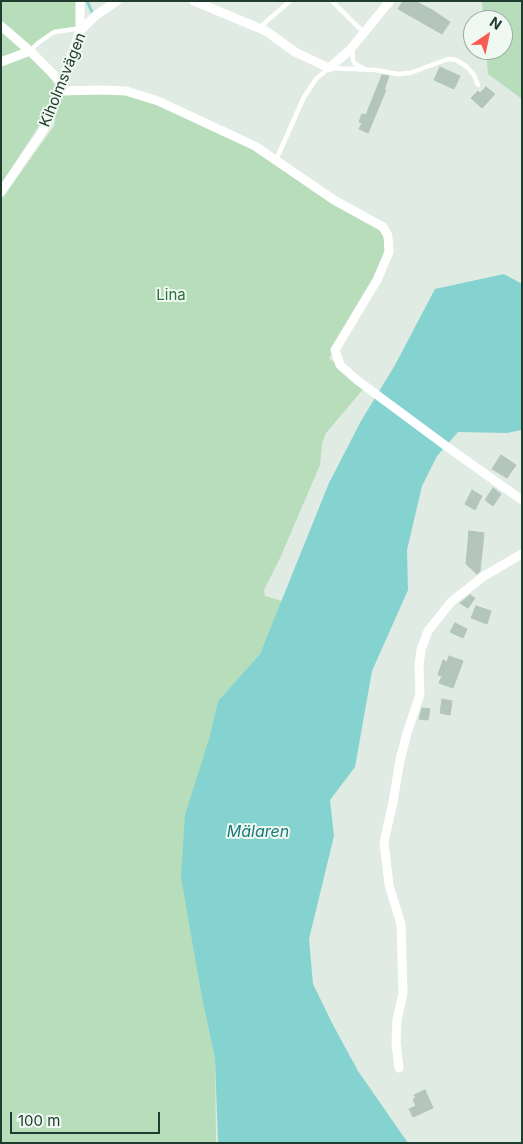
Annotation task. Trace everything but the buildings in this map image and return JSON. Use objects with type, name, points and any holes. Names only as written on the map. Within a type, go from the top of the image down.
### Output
[{"type":"street","points":[[80,1],[80,31]]},
{"type":"street","name":"Kiholmsvägen","points":[[1,192],[52,114],[80,31],[95,16],[117,1]]},
{"type":"street","points":[[194,1],[266,31],[295,52],[330,68],[352,47],[390,1]]},
{"type":"street","points":[[1,26],[30,51],[61,87],[126,91],[158,100],[255,146],[334,200],[383,227],[388,236],[389,252],[378,280],[335,350],[340,365],[377,395],[522,500]]},
{"type":"street","points":[[1,62],[30,51]]},
{"type":"street","points":[[399,1068],[396,1043],[397,1020],[403,993],[401,924],[389,885],[384,842],[404,742],[420,694],[419,668],[421,650],[428,631],[450,602],[484,576],[522,554]]},
{"type":"lane","points":[[259,28],[290,1]]},
{"type":"lane","points":[[332,1],[364,32]]},
{"type":"lane","points":[[30,51],[54,32],[75,29],[80,31]]},
{"type":"lane","points":[[352,47],[353,60],[356,64],[366,69]]},
{"type":"lane","points":[[276,160],[304,97],[316,79],[330,68],[366,69],[398,74],[410,73],[448,59],[456,60],[466,66],[474,75],[478,85]]},
{"type":"green space","points":[[1,1],[80,1],[80,31],[54,32],[31,51],[55,85],[54,92],[48,112],[1,184]]},
{"type":"green space","points":[[482,1],[522,1],[522,99],[488,74],[487,60],[513,60],[513,10],[483,10]]},
{"type":"green space","name":"Lina","points":[[60,91],[126,91],[255,146],[383,227],[389,252],[329,358],[364,388],[326,433],[322,443],[320,465],[280,558],[264,590],[265,596],[282,601],[260,654],[218,701],[209,739],[192,936],[202,998],[215,1059],[216,1143],[1,1143],[1,200],[54,126]]},
{"type":"water","name":"Mälaren","points":[[504,274],[522,284],[522,430],[507,433],[458,432],[437,456],[422,486],[407,550],[408,590],[372,671],[355,767],[330,800],[334,836],[309,939],[313,984],[358,1071],[408,1143],[218,1143],[215,1059],[202,998],[181,877],[185,815],[209,739],[218,701],[260,654],[329,483],[361,421],[395,365],[435,289]]},
{"type":"waterway","points":[[87,1],[92,12]]}]
